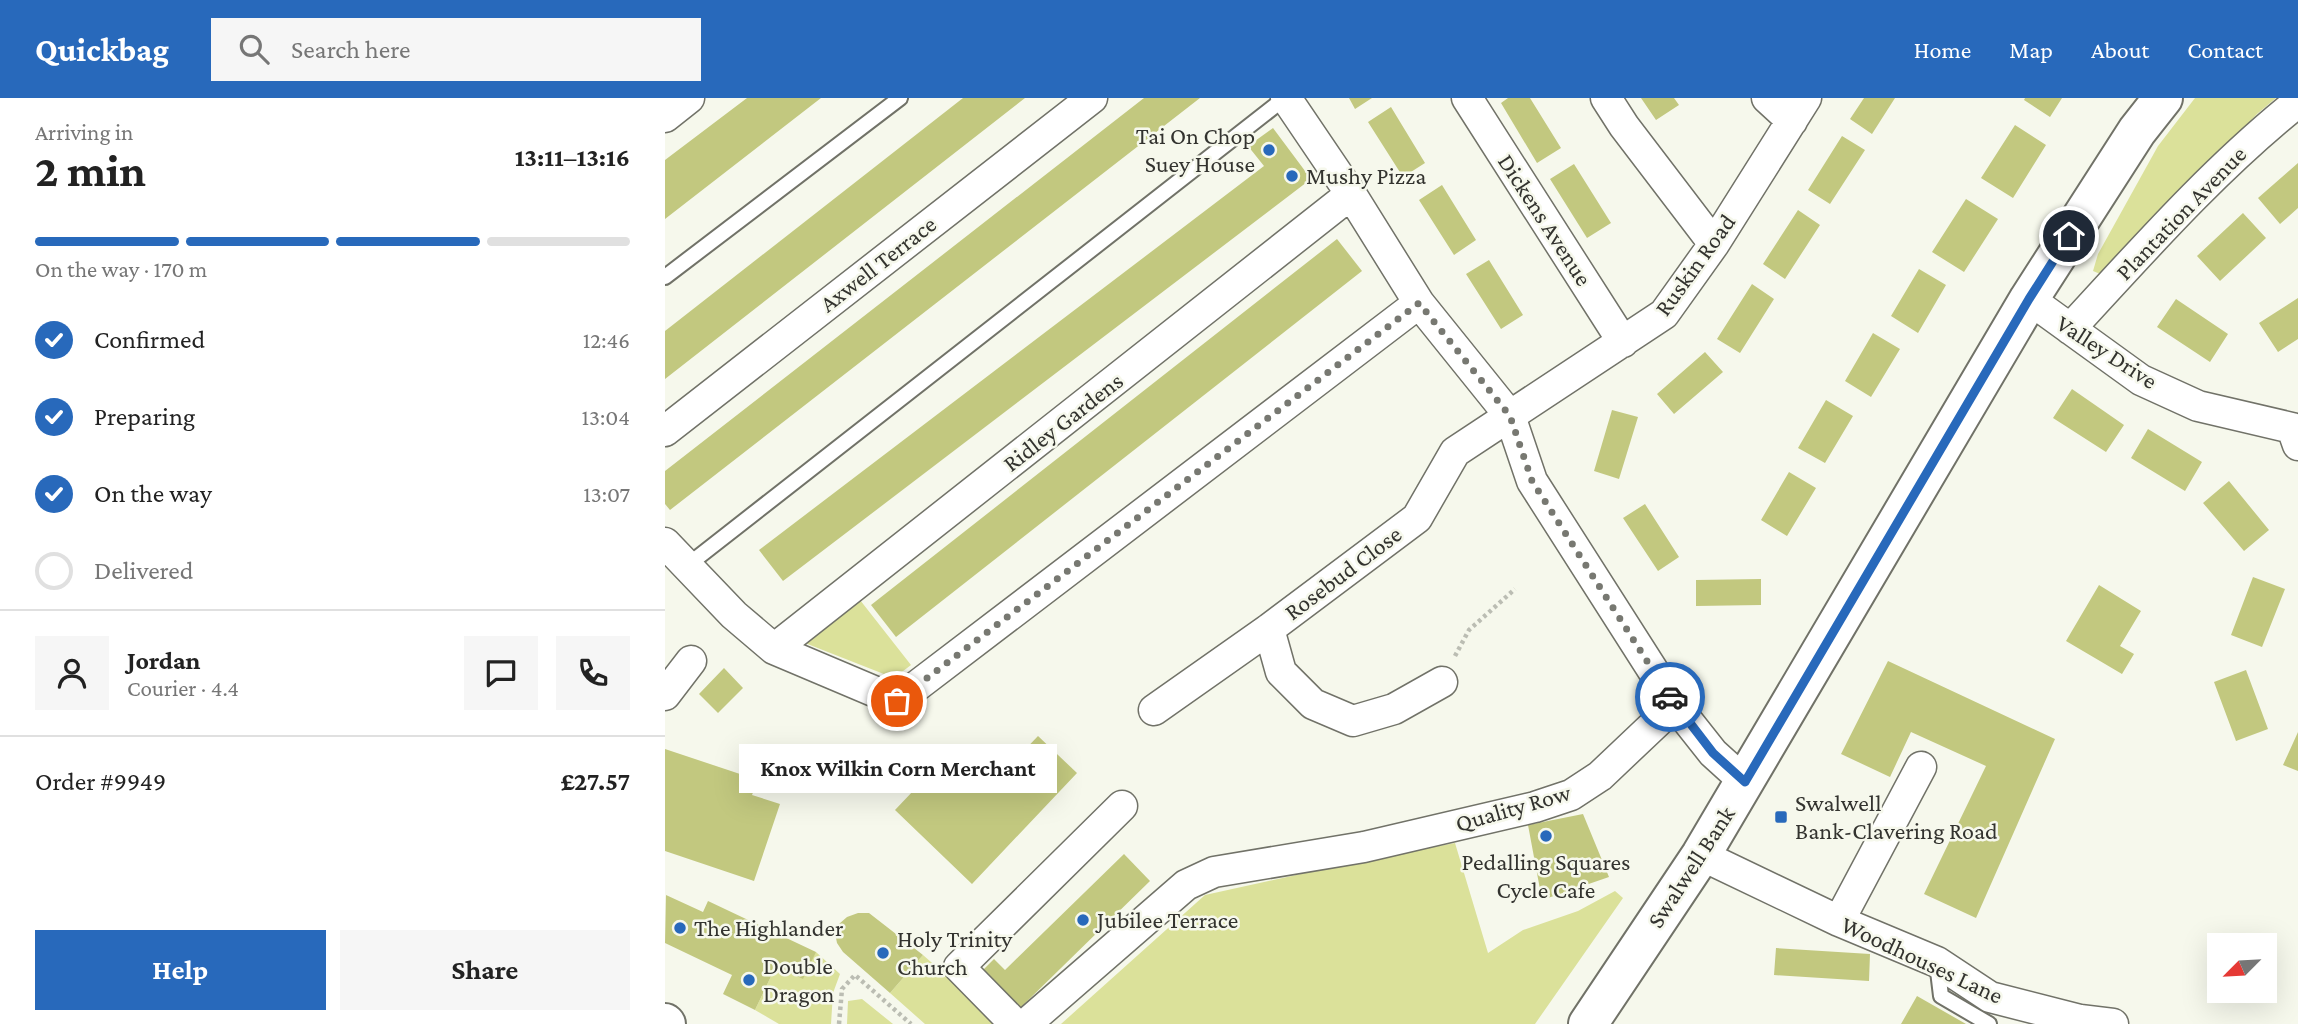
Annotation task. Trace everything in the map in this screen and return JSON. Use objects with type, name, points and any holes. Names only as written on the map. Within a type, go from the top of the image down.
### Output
[{"type":"main road","name":"Swalwell Bank","points":[[1588,1024],[1701,855],[2029,299],[2137,131],[2163,98]]},
{"type":"street","points":[[665,117],[689,98]]},
{"type":"street","name":"Axwell Terrace","points":[[665,431],[1091,98]]},
{"type":"street","points":[[1286,98],[1351,194],[1419,303],[1510,416],[1532,481],[1675,705],[1713,753],[1745,782]]},
{"type":"street","name":"Dickens Avenue","points":[[1467,98],[1623,342]]},
{"type":"street","points":[[1607,98],[1624,126],[1714,244]]},
{"type":"street","points":[[1767,98],[1799,110]]},
{"type":"street","name":"Plantation Avenue","points":[[2070,329],[2185,207],[2264,129],[2298,102]]},
{"type":"street","name":"Ruskin Road","points":[[1510,416],[1664,314],[1714,244],[1799,110]]},
{"type":"street","name":"Ridley Gardens","points":[[774,649],[1351,194]]},
{"type":"street","name":"Valley Drive","points":[[2029,299],[2141,380],[2198,406],[2296,432]]},
{"type":"street","points":[[665,544],[734,615],[774,649],[897,701],[1419,303]]},
{"type":"street","name":"Rosebud Close","points":[[1154,710],[1269,629],[1417,518],[1455,452],[1510,416]]},
{"type":"street","points":[[1269,629],[1282,671],[1313,704],[1353,721],[1394,709],[1442,682]]},
{"type":"street","points":[[665,695],[691,661]]},
{"type":"street","name":"Quality Row","points":[[1025,1024],[1185,885],[1214,872],[1364,847],[1535,807],[1571,795],[1599,776],[1675,705]]},
{"type":"street","points":[[1839,921],[1921,767]]},
{"type":"street","points":[[1015,1024],[959,967],[1122,806]]},
{"type":"street","name":"Woodhouses Lane","points":[[1701,855],[1839,921],[1937,962],[1990,997],[2082,1022],[2113,1024]]},
{"type":"lane","points":[[665,277],[900,98]]},
{"type":"lane","points":[[688,565],[1286,98]]},
{"type":"lane","points":[[1937,962],[1941,996],[1989,1024]]},
{"type":"path","points":[[1442,682],[1469,630],[1515,589]]},
{"type":"path","points":[[839,1024],[842,989],[855,975],[911,1024]]},
{"type":"green space","points":[[2195,98],[2276,98],[2257,114],[2105,276],[2093,271],[2098,254],[2158,146]]},
{"type":"green space","points":[[860,600],[911,665],[894,678],[805,643]]},
{"type":"green space","points":[[1455,843],[1488,953],[1523,930],[1578,911],[1615,891],[1623,898],[1535,1024],[1061,1024],[1205,895]]},
{"type":"green space","points":[[816,952],[840,974],[833,993],[831,1024],[779,1024],[755,1010],[776,966]]},
{"type":"green space","points":[[923,955],[996,1019],[992,1024],[925,1024],[890,993]]},
{"type":"green space","points":[[862,999],[893,1024],[847,1024],[848,1001]]},
{"type":"building","points":[[747,98],[821,98],[665,219],[665,160]]},
{"type":"building","points":[[963,98],[1025,98],[665,379],[665,331]]},
{"type":"building","points":[[1144,98],[1200,98],[670,510],[665,504],[665,471]]},
{"type":"building","points":[[1349,98],[1372,98],[1355,109]]},
{"type":"building","points":[[1508,98],[1530,98],[1561,148],[1537,163],[1501,103]]},
{"type":"building","points":[[1641,98],[1674,98],[1679,105],[1656,120]]},
{"type":"building","points":[[1864,98],[1895,98],[1872,134],[1850,119]]},
{"type":"building","points":[[2062,98],[2050,117],[2024,100]]},
{"type":"building","points":[[1391,107],[1425,163],[1403,177],[1368,122]]},
{"type":"building","points":[[2015,125],[2046,145],[2013,198],[1981,178]]},
{"type":"building","points":[[1273,128],[1311,179],[783,581],[759,550],[1264,166],[1248,146]]},
{"type":"building","points":[[1842,136],[1865,150],[1830,204],[1808,190]]},
{"type":"building","points":[[2298,163],[2298,208],[2280,224],[2258,198]]},
{"type":"building","points":[[1574,164],[1611,223],[1587,238],[1550,179]]},
{"type":"building","points":[[1442,185],[1476,240],[1454,255],[1419,200]]},
{"type":"building","points":[[1966,199],[1998,219],[1964,272],[1932,252]]},
{"type":"building","points":[[1798,210],[1820,225],[1785,279],[1763,264]]},
{"type":"building","points":[[2243,213],[2266,238],[2220,281],[2197,256]]},
{"type":"building","points":[[1337,239],[1362,271],[896,637],[871,605]]},
{"type":"building","points":[[1489,260],[1523,315],[1501,329],[1466,274]]},
{"type":"building","points":[[1919,269],[1946,285],[1918,333],[1891,316]]},
{"type":"building","points":[[1752,284],[1774,299],[1740,353],[1717,339]]},
{"type":"building","points":[[2298,298],[2298,339],[2278,352],[2259,323]]},
{"type":"building","points":[[2176,299],[2228,334],[2210,362],[2157,327]]},
{"type":"building","points":[[1873,333],[1900,349],[1871,397],[1845,381]]},
{"type":"building","points":[[1705,352],[1723,372],[1674,414],[1657,394]]},
{"type":"building","points":[[2072,389],[2124,425],[2106,452],[2053,418]]},
{"type":"building","points":[[1826,400],[1853,416],[1825,463],[1798,448]]},
{"type":"building","points":[[1612,410],[1638,417],[1619,479],[1594,471]]},
{"type":"building","points":[[2148,429],[2202,462],[2185,491],[2131,458]]},
{"type":"building","points":[[1789,472],[1816,488],[1787,536],[1761,520]]},
{"type":"building","points":[[2229,481],[2269,530],[2244,551],[2203,503]]},
{"type":"building","points":[[1645,504],[1679,557],[1658,571],[1623,518]]},
{"type":"building","points":[[2253,577],[2285,589],[2262,647],[2231,635]]},
{"type":"building","points":[[1761,579],[1761,605],[1696,606],[1696,580]]},
{"type":"building","points":[[2099,585],[2141,611],[2120,646],[2134,654],[2122,674],[2066,641]]},
{"type":"building","points":[[1888,661],[2055,739],[1976,918],[1924,894],[1986,766],[1911,732],[1890,777],[1841,754]]},
{"type":"building","points":[[724,668],[743,688],[718,713],[699,694]]},
{"type":"building","points":[[2246,670],[2268,729],[2236,741],[2214,682]]},
{"type":"building","points":[[2298,732],[2298,771],[2283,765]]},
{"type":"building","points":[[1038,736],[1077,773],[972,884],[895,810],[951,751],[989,787]]},
{"type":"building","points":[[665,749],[758,780],[752,795],[780,804],[754,881],[665,851]]},
{"type":"building","points":[[1583,814],[1609,877],[1542,900],[1528,825]]},
{"type":"building","name":"Jubilee Terrace","points":[[1124,854],[1150,881],[1014,1014],[977,976],[994,959],[1005,970]]},
{"type":"building","points":[[666,895],[703,912],[708,901],[816,952],[803,979],[776,966],[755,1010],[723,994],[732,975],[665,943]]},
{"type":"building","name":"Holy Trinity Church","points":[[858,913],[869,913],[923,955],[890,993],[843,952],[837,943],[835,933],[839,924]]},
{"type":"building","points":[[1776,948],[1870,954],[1869,981],[1774,975]]},
{"type":"building","points":[[1917,996],[1966,1024],[1901,1024]]},
{"type":"way so far","points":[[897,701],[1419,303],[1510,416],[1532,481],[1670,697]]},
{"type":"place","name":"Tai On Chop Suey House","points":[[1269,150]]},
{"type":"place","name":"Mushy Pizza","points":[[1292,176]]},
{"type":"place","name":"Knox Wilkin Corn Merchant","points":[[897,701]]},
{"type":"place","name":"Swalwell Bank-Clavering Road","points":[[1781,817]]},
{"type":"place","name":"Pedalling Squares Cycle Cafe","points":[[1546,836]]},
{"type":"place","name":"Jubilee Terrace","points":[[1083,920]]},
{"type":"place","name":"The Highlander","points":[[680,928]]},
{"type":"place","name":"Holy Trinity Church","points":[[883,953]]},
{"type":"place","name":"Double Dragon","points":[[749,980]]},
{"type":"route","points":[[1670,697],[1713,753],[1745,782],[2029,299],[2069,236]]}]
